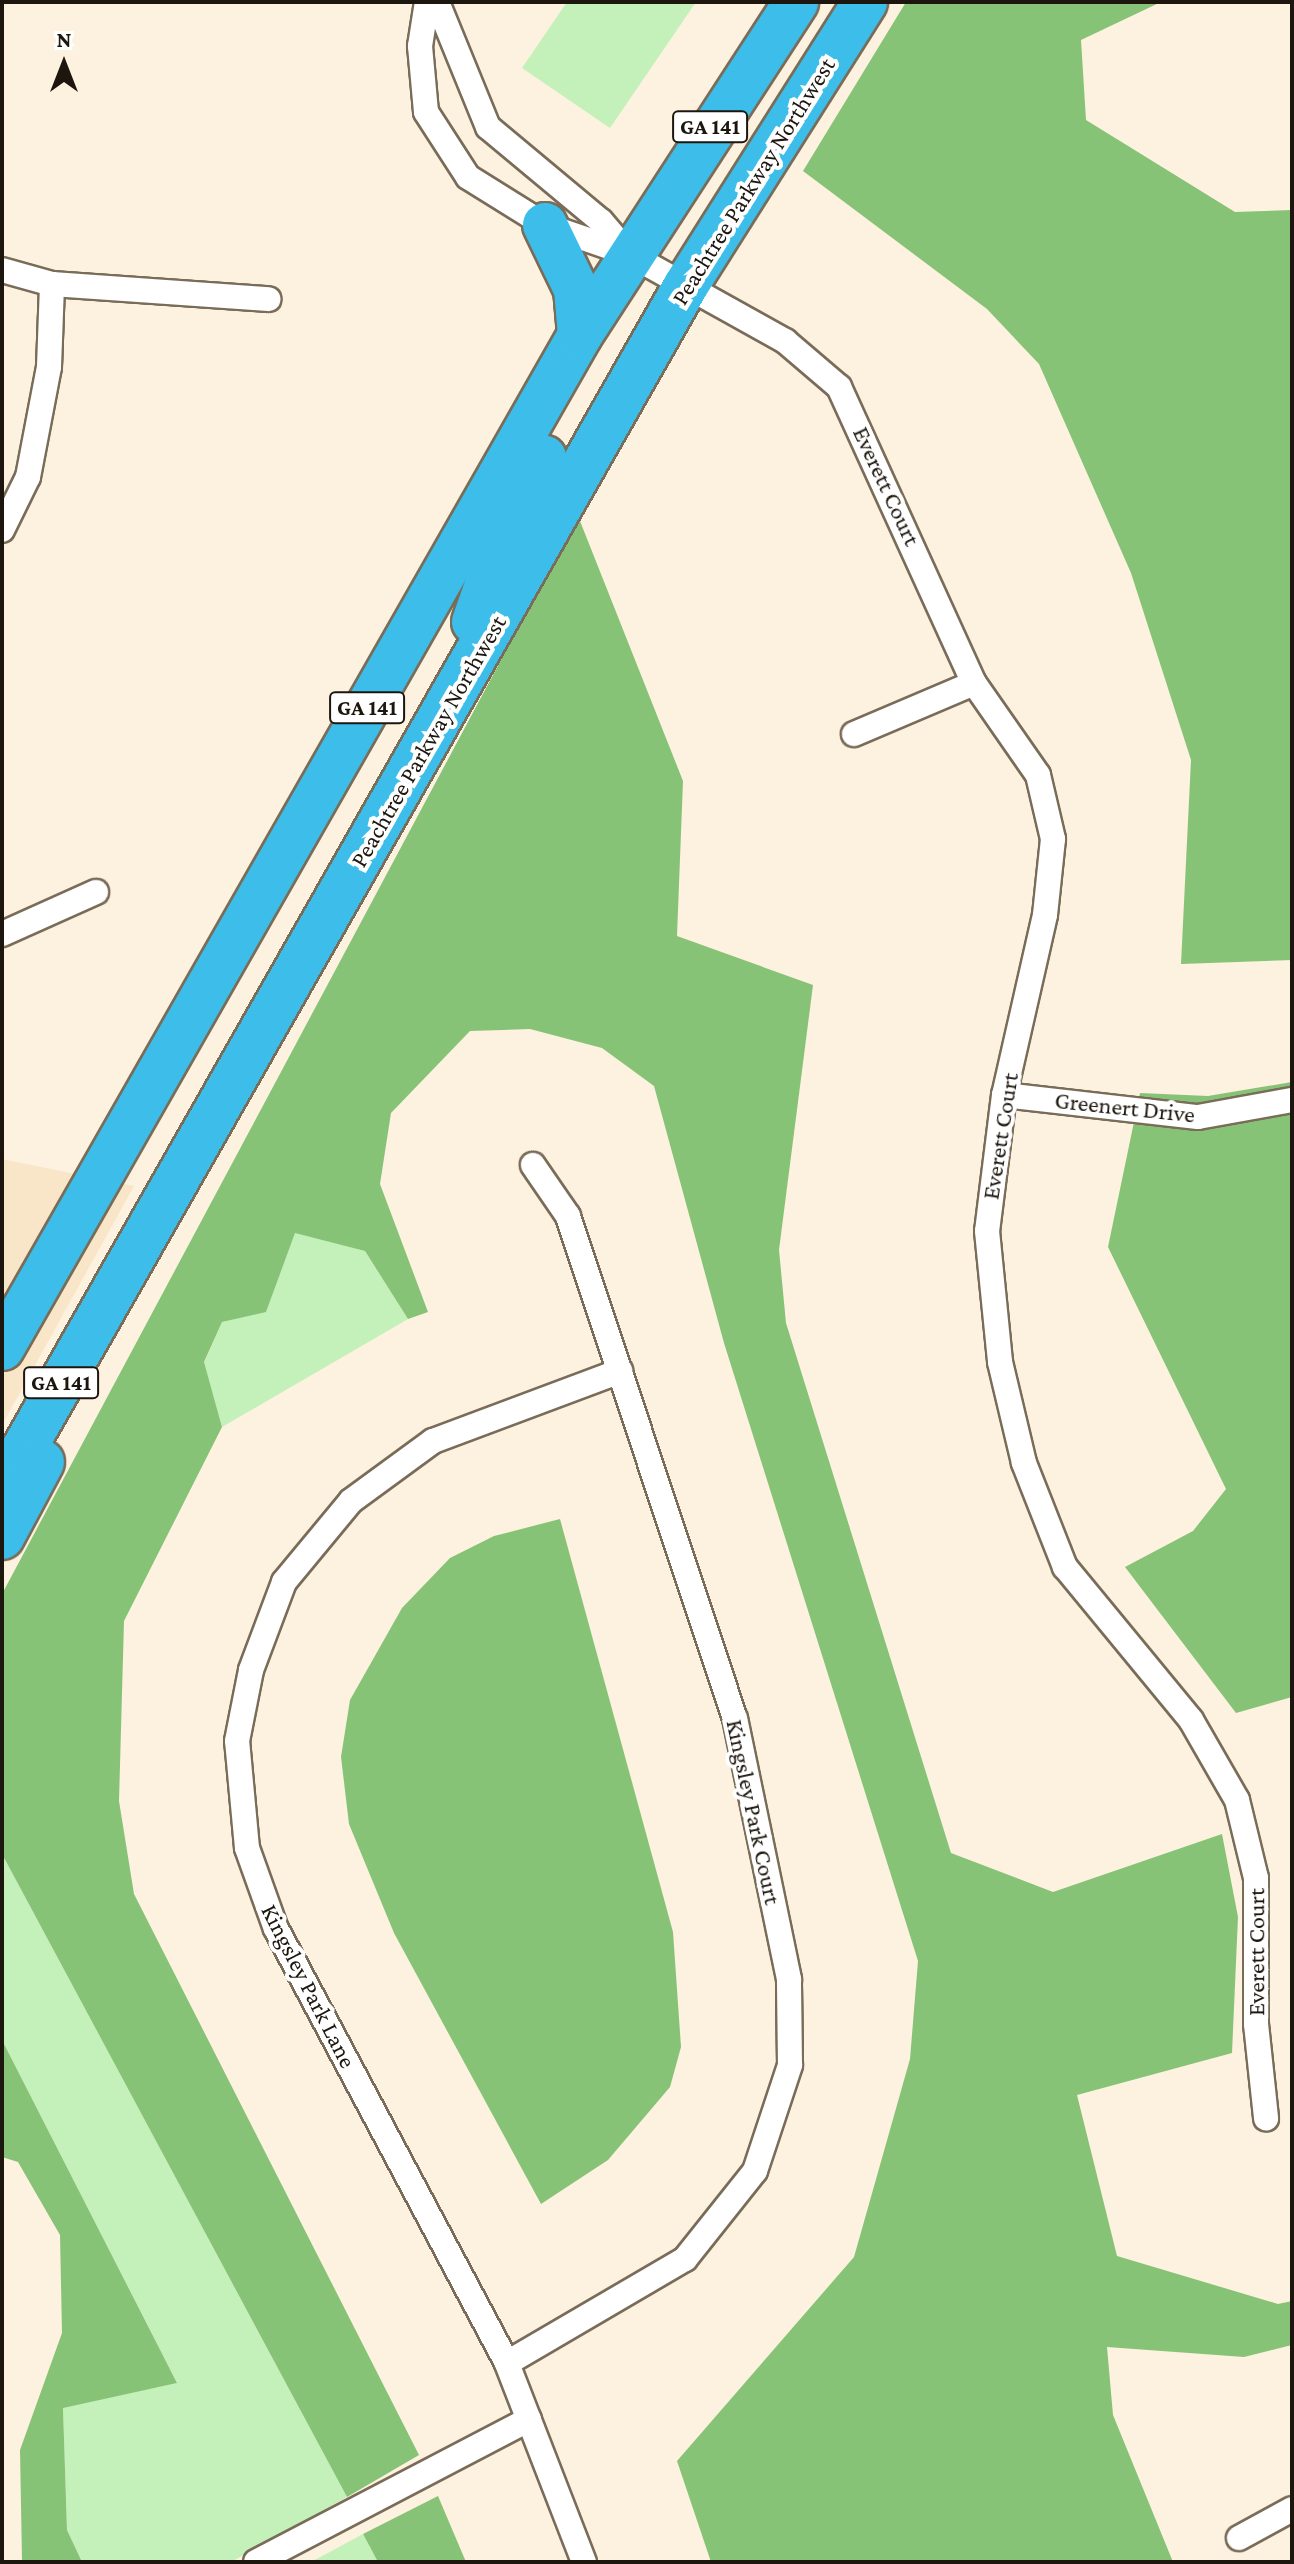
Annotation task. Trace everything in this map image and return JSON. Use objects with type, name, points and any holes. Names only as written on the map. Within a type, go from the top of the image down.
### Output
[{"type":"highway","points":[[685,287],[679,250],[783,72],[798,2]]},
{"type":"highway","name":"GA 141","points":[[2,1348],[580,335],[629,254],[798,2]]},
{"type":"highway","name":"Peachtree Parkway Northwest","points":[[2,1487],[685,287],[865,2]]},
{"type":"highway","points":[[545,225],[576,289],[580,335]]},
{"type":"highway","points":[[462,681],[482,595],[511,521],[638,293],[629,254]]},
{"type":"highway","points":[[2,1537],[98,1351],[120,1280]]},
{"type":"street","points":[[427,2],[420,80],[436,136],[487,193],[545,225],[629,254]]},
{"type":"street","points":[[437,2],[488,127],[601,221],[629,254]]},
{"type":"street","name":"Everett Court","points":[[629,254],[785,341],[839,387],[974,683],[1038,775],[1053,839],[1045,915],[1004,1095],[987,1231],[990,1298],[1024,1463],[1065,1567],[1191,1720],[1237,1800],[1256,1878],[1256,2024],[1266,2118]]},
{"type":"street","points":[[2,270],[52,284],[268,299]]},
{"type":"street","points":[[2,530],[28,477],[49,367],[52,284]]},
{"type":"street","points":[[854,734],[974,683]]},
{"type":"street","points":[[2,934],[96,892]]},
{"type":"street","name":"Greenert Drive","points":[[1004,1095],[1198,1117],[1292,1100]]},
{"type":"street","name":"Kingsley Park Court","points":[[507,2363],[685,2259],[755,2171],[790,2065],[789,1979],[735,1719],[568,1216],[533,1165]]},
{"type":"street","name":"Kingsley Park Lane","points":[[584,2562],[507,2363],[276,1929],[247,1848],[237,1741],[251,1670],[284,1582],[351,1501],[433,1441],[620,1371]]},
{"type":"street","points":[[256,2562],[529,2419]]},
{"type":"street","points":[[1239,2538],[1292,2509]]},
{"type":"shaded area","points":[[2,1159],[134,1186],[2,1425]]},
{"type":"green space","points":[[567,2],[696,2],[610,128],[522,68]]},
{"type":"green space","points":[[906,2],[1161,2],[1081,40],[1086,120],[1235,212],[1292,210],[1292,960],[1181,964],[1191,760],[1131,573],[1039,364],[987,309],[803,171]]},
{"type":"green space","points":[[578,516],[683,781],[677,936],[813,985],[779,1250],[786,1323],[951,1853],[1053,1892],[1222,1834],[1238,1917],[1232,2053],[1077,2095],[1117,2256],[1278,2304],[1292,2301],[1292,2345],[1244,2357],[1107,2347],[1113,2415],[1173,2562],[711,2562],[677,2461],[854,2257],[910,2059],[918,1961],[724,1343],[654,1086],[602,1048],[530,1029],[470,1031],[391,1113],[380,1184],[428,1312],[408,1319],[365,1251],[295,1233],[266,1312],[222,1322],[204,1362],[222,1427],[124,1621],[119,1801],[134,1894],[419,2455],[347,2497],[2,1854],[2,1594]]},
{"type":"green space","points":[[1292,1082],[1292,1697],[1236,1713],[1125,1567],[1193,1531],[1226,1489],[1108,1247],[1140,1093],[1208,1096]]},
{"type":"green space","points":[[295,1232],[365,1251],[408,1319],[222,1427],[204,1363],[222,1322],[266,1311]]},
{"type":"green space","points":[[560,1519],[673,1932],[681,2047],[670,2087],[608,2160],[541,2204],[394,1933],[349,1824],[341,1757],[350,1700],[402,1608],[450,1558],[494,1536]]},
{"type":"green space","points":[[2,1854],[347,2497],[231,2562],[82,2562],[67,2530],[63,2407],[177,2383],[2,2040]]},
{"type":"green space","points":[[2,2040],[177,2383],[63,2408],[67,2530],[82,2562],[22,2560],[20,2450],[62,2333],[60,2235],[18,2162],[2,2157]]},
{"type":"green space","points":[[438,2496],[466,2562],[378,2562],[363,2534]]},
{"type":"green space","points":[[363,2534],[378,2562],[311,2562]]}]
